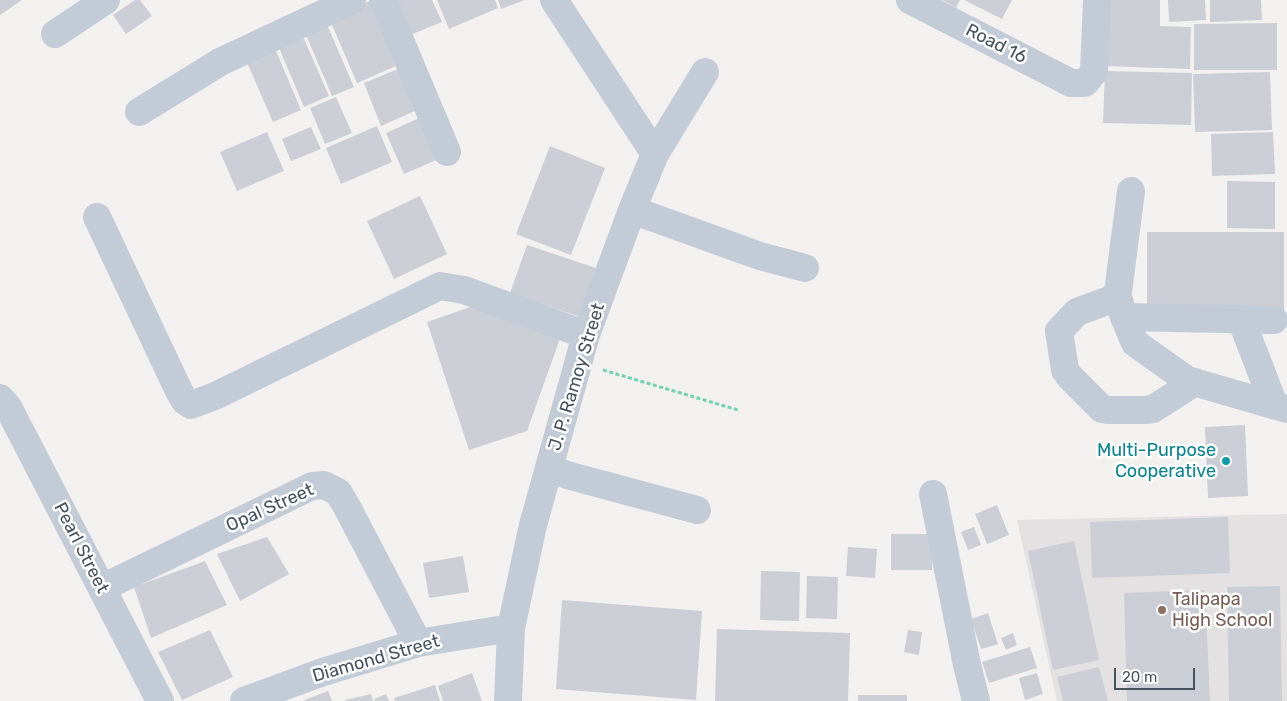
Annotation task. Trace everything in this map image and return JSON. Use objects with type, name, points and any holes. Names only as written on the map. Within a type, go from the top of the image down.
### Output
[{"type":"street","points":[[56,34],[106,0]]},
{"type":"street","points":[[139,112],[220,62],[352,0]]},
{"type":"street","points":[[383,0],[447,152]]},
{"type":"street","points":[[554,0],[655,154]]},
{"type":"street","name":"Road 16","points":[[910,0],[1071,82],[1085,83],[1094,72],[1097,0]]},
{"type":"street","name":"J. P. Ramoy Street","points":[[508,701],[511,628],[534,525],[586,335],[632,210],[655,154],[706,72]]},
{"type":"street","points":[[1131,191],[1118,292],[1121,307],[1135,343],[1187,380],[1280,407]]},
{"type":"street","points":[[632,210],[760,256],[805,268]]},
{"type":"street","points":[[97,217],[185,401],[191,405],[215,396],[440,286],[464,290],[586,335]]},
{"type":"street","points":[[1195,382],[1153,409],[1102,409],[1065,370],[1059,332],[1077,312],[1121,307],[1241,319],[1274,320]]},
{"type":"street","points":[[1241,319],[1280,407]]},
{"type":"street","name":"Pearl Street","points":[[0,398],[8,407],[160,701]]},
{"type":"street","points":[[550,468],[567,475],[697,510]]},
{"type":"street","name":"Opal Street","points":[[102,588],[312,486],[324,485],[338,492],[347,506],[418,644]]},
{"type":"street","points":[[933,494],[976,701]]},
{"type":"street","name":"Diamond Street","points":[[244,701],[323,672],[418,644],[511,628]]},
{"type":"path","points":[[579,363],[738,410]]},
{"type":"shaded area","name":"Talipapa High School","points":[[1287,514],[1287,701],[1057,701],[1017,520]]},
{"type":"building","points":[[0,0],[22,0],[0,15]]},
{"type":"building","points":[[135,0],[140,0],[152,16],[126,34],[113,15]]},
{"type":"building","points":[[372,0],[403,63],[357,83],[329,18]]},
{"type":"building","points":[[395,0],[432,0],[442,22],[410,35]]},
{"type":"building","points":[[437,0],[495,0],[498,8],[449,29]]},
{"type":"building","points":[[498,0],[525,0],[501,9]]},
{"type":"building","points":[[942,0],[960,0],[956,8]]},
{"type":"building","points":[[964,0],[1012,0],[1002,19]]},
{"type":"building","points":[[1105,0],[1160,0],[1160,26],[1191,27],[1190,69],[1103,66]]},
{"type":"building","points":[[1168,0],[1205,0],[1206,20],[1169,22]]},
{"type":"building","points":[[1210,0],[1261,0],[1262,20],[1210,22]]},
{"type":"building","points":[[325,20],[354,87],[332,96],[304,30]]},
{"type":"building","points":[[1277,23],[1277,70],[1194,70],[1194,24]]},
{"type":"building","points":[[301,32],[329,96],[304,107],[277,43]]},
{"type":"building","points":[[274,46],[301,110],[273,122],[245,58]]},
{"type":"building","points":[[398,69],[415,111],[381,126],[364,83]]},
{"type":"building","points":[[1105,71],[1192,73],[1191,125],[1103,123]]},
{"type":"building","points":[[1270,72],[1272,130],[1195,132],[1193,74]]},
{"type":"building","points":[[336,97],[352,133],[325,144],[310,108]]},
{"type":"building","points":[[424,116],[441,158],[404,174],[386,133]]},
{"type":"building","points":[[377,126],[392,162],[341,184],[326,148]]},
{"type":"building","points":[[311,127],[321,149],[291,161],[282,139]]},
{"type":"building","points":[[267,132],[284,171],[237,191],[220,152]]},
{"type":"building","points":[[1273,132],[1275,174],[1212,176],[1211,134]]},
{"type":"building","points":[[550,146],[605,168],[571,255],[516,234]]},
{"type":"building","points":[[1227,181],[1275,182],[1275,229],[1227,228]]},
{"type":"building","points":[[420,196],[447,254],[394,279],[367,221]]},
{"type":"building","points":[[1147,232],[1284,232],[1284,313],[1147,312]]},
{"type":"building","points":[[527,245],[599,269],[583,318],[510,293]]},
{"type":"building","points":[[479,304],[562,333],[527,431],[469,450],[427,322]]},
{"type":"building","name":"Multi-Purpose Cooperative","points":[[1245,425],[1248,496],[1208,498],[1205,427]]},
{"type":"building","points":[[997,505],[1009,535],[987,544],[975,514]]},
{"type":"building","points":[[1228,517],[1230,573],[1092,578],[1090,522]]},
{"type":"building","points":[[974,527],[981,545],[968,550],[961,532]]},
{"type":"building","points":[[891,534],[932,534],[932,570],[891,570]]},
{"type":"building","points":[[267,537],[289,574],[240,601],[217,554]]},
{"type":"building","points":[[1074,541],[1099,660],[1053,670],[1028,551]]},
{"type":"building","points":[[848,547],[877,549],[875,578],[846,576]]},
{"type":"building","points":[[463,556],[469,592],[429,598],[423,563]]},
{"type":"building","points":[[205,561],[227,605],[151,638],[134,587]]},
{"type":"building","points":[[761,571],[800,572],[799,621],[760,620]]},
{"type":"building","points":[[807,576],[838,577],[837,619],[806,618]]},
{"type":"building","points":[[1280,586],[1282,701],[1229,701],[1227,587]]},
{"type":"building","points":[[1205,590],[1210,701],[1127,701],[1124,593]]},
{"type":"building","points":[[562,600],[702,611],[696,700],[556,689]]},
{"type":"building","points":[[988,613],[998,644],[981,649],[971,619]]},
{"type":"building","points":[[717,629],[850,633],[848,701],[715,701]]},
{"type":"building","points":[[210,630],[233,677],[182,700],[158,652]]},
{"type":"building","points":[[908,630],[922,632],[919,655],[904,652]]},
{"type":"building","points":[[1013,633],[1017,645],[1006,650],[1001,638]]},
{"type":"building","points":[[1030,647],[1037,668],[989,683],[982,662]]},
{"type":"building","points":[[1099,667],[1108,701],[1063,701],[1057,677]]},
{"type":"building","points":[[472,673],[482,701],[443,701],[438,686]]},
{"type":"building","points":[[1037,673],[1043,694],[1025,700],[1019,678]]},
{"type":"building","points":[[435,685],[440,701],[395,701],[394,698]]},
{"type":"building","points":[[328,691],[332,701],[302,701]]},
{"type":"building","points":[[371,694],[373,701],[345,701],[345,700]]},
{"type":"building","points":[[386,694],[389,701],[375,701],[374,699]]},
{"type":"building","points":[[858,695],[907,695],[907,701],[858,701]]},
{"type":"place","name":"Multi-Purpose Cooperative","points":[[1226,461]]},
{"type":"place","name":"Talipapa High School","points":[[1162,610]]}]
